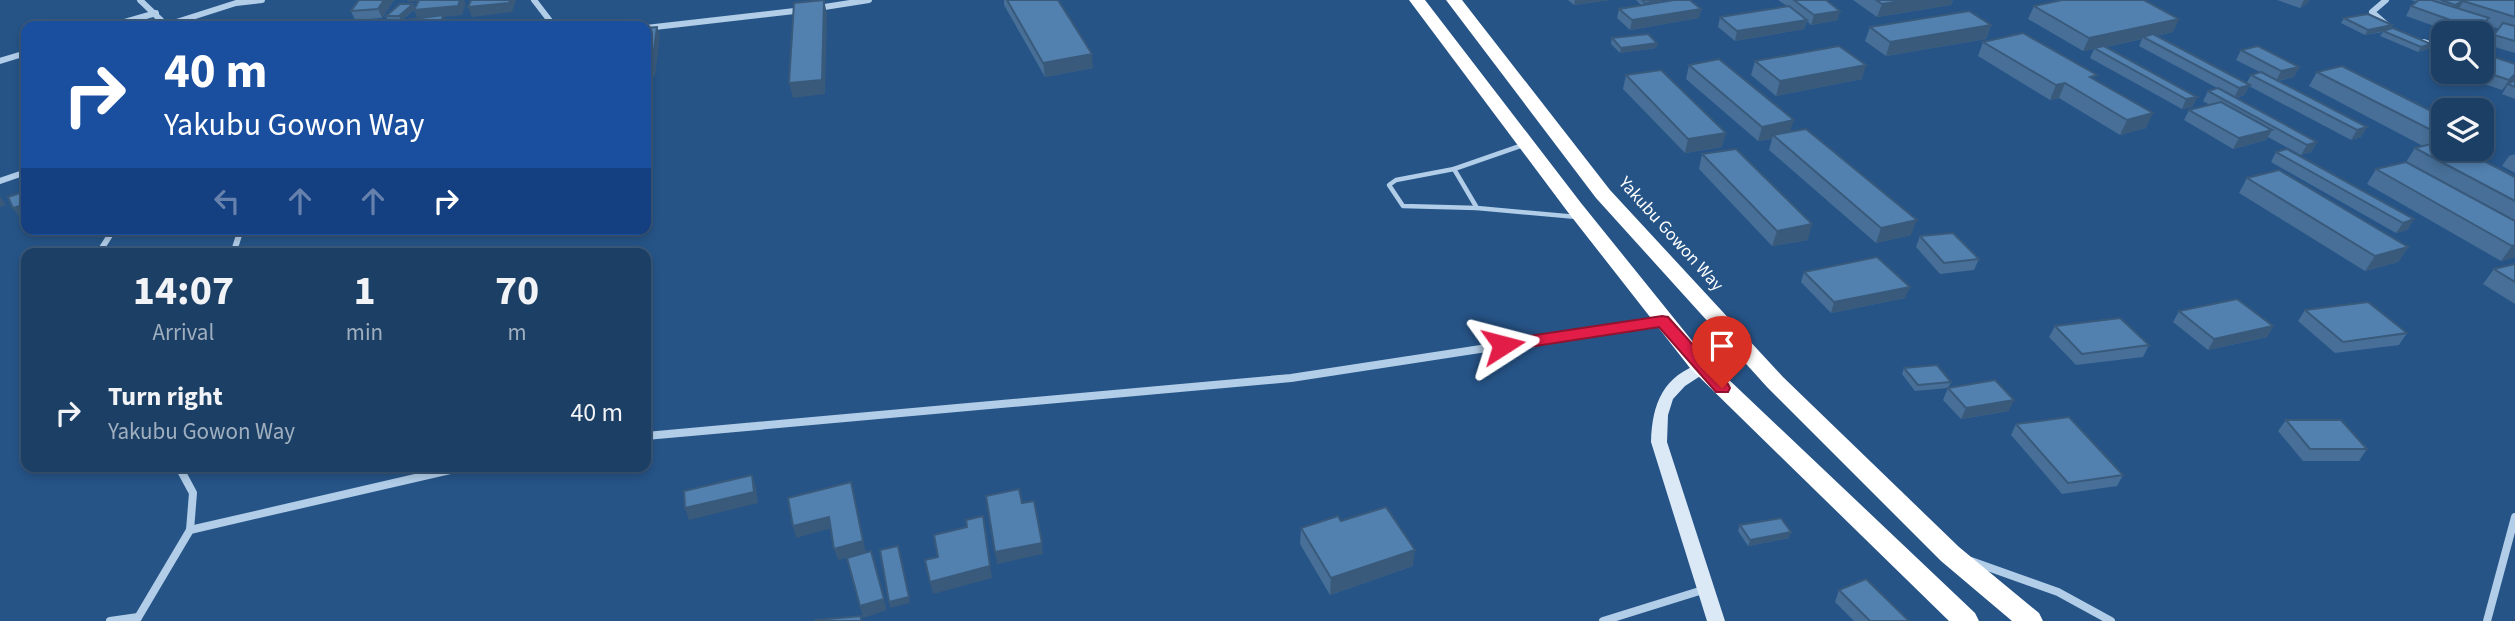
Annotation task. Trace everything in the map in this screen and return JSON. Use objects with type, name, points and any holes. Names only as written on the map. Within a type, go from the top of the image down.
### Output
[{"type":"highway","points":[[1417,0],[1662,321],[1703,368],[1966,621]]},
{"type":"highway","name":"Yakubu Gowon Way","points":[[1454,0],[1612,204],[1774,382],[1950,554],[2030,621]]},
{"type":"street","points":[[140,0],[163,21]]},
{"type":"street","points":[[182,21],[236,3],[262,0]]},
{"type":"street","points":[[534,0],[550,21]]},
{"type":"street","points":[[651,27],[869,0]]},
{"type":"street","points":[[2386,0],[2372,12],[2392,29]]},
{"type":"street","points":[[128,21],[156,13]]},
{"type":"street","points":[[2417,39],[2431,44]]},
{"type":"street","points":[[0,61],[21,55]]},
{"type":"street","points":[[0,181],[21,174]]},
{"type":"street","points":[[651,436],[1291,378],[1662,321]]},
{"type":"street","points":[[1703,368],[1668,394],[1658,412],[1660,442],[1716,621]]},
{"type":"street","points":[[110,621],[137,619],[190,530],[193,493],[182,472]]},
{"type":"street","points":[[190,530],[441,472]]},
{"type":"street","points":[[2487,621],[2515,517]]},
{"type":"street","points":[[1950,554],[2058,592],[2111,621]]},
{"type":"street","points":[[1603,621],[1706,589]]},
{"type":"lane","points":[[1526,144],[1454,169],[1396,180],[1389,185],[1403,206],[1477,208],[1582,218]]},
{"type":"lane","points":[[1454,169],[1477,208]]},
{"type":"building","points":[[359,0],[384,0],[378,9],[351,11]]},
{"type":"building","points":[[419,0],[460,0],[458,6],[414,10]]},
{"type":"building","points":[[471,0],[510,0],[509,3],[468,7]]},
{"type":"building","points":[[824,0],[822,80],[789,83],[794,3]]},
{"type":"building","points":[[1007,0],[1058,0],[1092,54],[1043,63]]},
{"type":"building","points":[[1690,0],[1701,9],[1632,20],[1619,9]]},
{"type":"building","points":[[1794,0],[1826,0],[1840,11],[1814,15]]},
{"type":"building","points":[[1876,0],[1906,0],[1882,4]]},
{"type":"building","points":[[2062,0],[2144,0],[2179,19],[2089,38],[2034,6]]},
{"type":"building","points":[[2419,0],[2431,0],[2489,18],[2485,21],[2453,21],[2411,6]]},
{"type":"building","points":[[2441,0],[2464,0],[2455,5]]},
{"type":"building","points":[[2515,0],[2515,17],[2463,1]]},
{"type":"building","points":[[400,4],[413,4],[399,16],[386,16]]},
{"type":"building","points":[[1789,6],[1807,20],[1737,31],[1720,17]]},
{"type":"building","points":[[1969,11],[1991,25],[1890,42],[1870,27]]},
{"type":"building","points":[[2368,14],[2392,25],[2368,30],[2344,18]]},
{"type":"building","points":[[443,15],[441,21],[407,20]]},
{"type":"building","points":[[2503,23],[2515,26],[2515,41],[2494,35]]},
{"type":"building","points":[[657,27],[651,66],[651,28]]},
{"type":"building","points":[[2393,28],[2431,44],[2421,47],[2383,31]]},
{"type":"building","points":[[2023,33],[2097,75],[2090,77],[2153,113],[2127,120],[2065,83],[2056,85],[1983,42]]},
{"type":"building","points":[[1648,34],[1657,43],[1621,48],[1612,38]]},
{"type":"building","points":[[2153,34],[2250,85],[2239,88],[2143,37]]},
{"type":"building","points":[[1839,46],[1866,65],[1780,81],[1755,61]]},
{"type":"building","points":[[2104,46],[2197,97],[2186,99],[2094,48]]},
{"type":"building","points":[[2258,46],[2299,67],[2281,71],[2241,50]]},
{"type":"building","points":[[2494,57],[2515,64],[2515,74],[2509,80],[2494,75]]},
{"type":"building","points":[[1719,59],[1794,120],[1762,127],[1689,65]]},
{"type":"building","points":[[2342,66],[2431,111],[2431,130],[2317,72]]},
{"type":"building","points":[[1661,70],[1726,133],[1688,139],[1626,75]]},
{"type":"building","points":[[2261,72],[2367,127],[2357,130],[2251,75]]},
{"type":"building","points":[[2218,88],[2317,142],[2307,145],[2208,91]]},
{"type":"building","points":[[2221,102],[2272,130],[2239,138],[2189,110]]},
{"type":"building","points":[[1806,129],[1917,220],[1881,228],[1773,135]]},
{"type":"building","points":[[2431,144],[2431,156],[2415,148]]},
{"type":"building","points":[[1736,149],[1812,224],[1777,231],[1702,154]]},
{"type":"building","points":[[2287,149],[2414,219],[2403,223],[2276,152]]},
{"type":"building","points":[[2440,161],[2484,161],[2515,177],[2515,201]]},
{"type":"building","points":[[2406,162],[2515,221],[2515,245],[2512,246],[2376,169]]},
{"type":"building","points":[[2279,170],[2408,247],[2375,256],[2247,178]]},
{"type":"building","points":[[21,193],[21,206],[13,208],[8,197]]},
{"type":"building","points":[[1953,233],[1979,259],[1944,263],[1920,236]]},
{"type":"building","points":[[1877,257],[1910,287],[1834,302],[1804,272]]},
{"type":"building","points":[[2515,264],[2515,282],[2494,269]]},
{"type":"building","points":[[2237,299],[2273,326],[2214,339],[2179,311]]},
{"type":"building","points":[[2368,302],[2407,333],[2343,342],[2305,310]]},
{"type":"building","points":[[2120,318],[2149,345],[2082,354],[2055,326]]},
{"type":"building","points":[[1937,365],[1951,382],[1918,385],[1904,368]]},
{"type":"building","points":[[1995,380],[2014,400],[1966,408],[1948,388]]},
{"type":"building","points":[[2069,417],[2123,475],[2068,483],[2016,424]]},
{"type":"building","points":[[2286,420],[2341,420],[2367,449],[2310,449]]},
{"type":"building","points":[[752,475],[754,492],[685,508],[684,491]]},
{"type":"building","points":[[851,482],[863,541],[834,549],[829,517],[793,526],[788,498]]},
{"type":"building","points":[[1019,489],[1022,503],[1034,501],[1042,543],[995,552],[986,496]]},
{"type":"building","points":[[1386,507],[1415,550],[1331,578],[1301,528],[1338,516],[1341,521]]},
{"type":"building","points":[[983,516],[990,566],[930,582],[925,560],[938,557],[934,535],[967,527],[966,520]]},
{"type":"building","points":[[1781,518],[1791,532],[1750,540],[1740,525]]},
{"type":"building","points":[[898,546],[909,597],[889,602],[880,550]]},
{"type":"building","points":[[871,551],[884,599],[860,606],[847,558]]},
{"type":"building","points":[[1866,579],[1909,621],[1870,621],[1839,590]]},
{"type":"building","points":[[861,616],[861,621],[816,621],[816,620]]},
{"type":"route","points":[[1503,345],[1662,321],[1722,388]]}]
